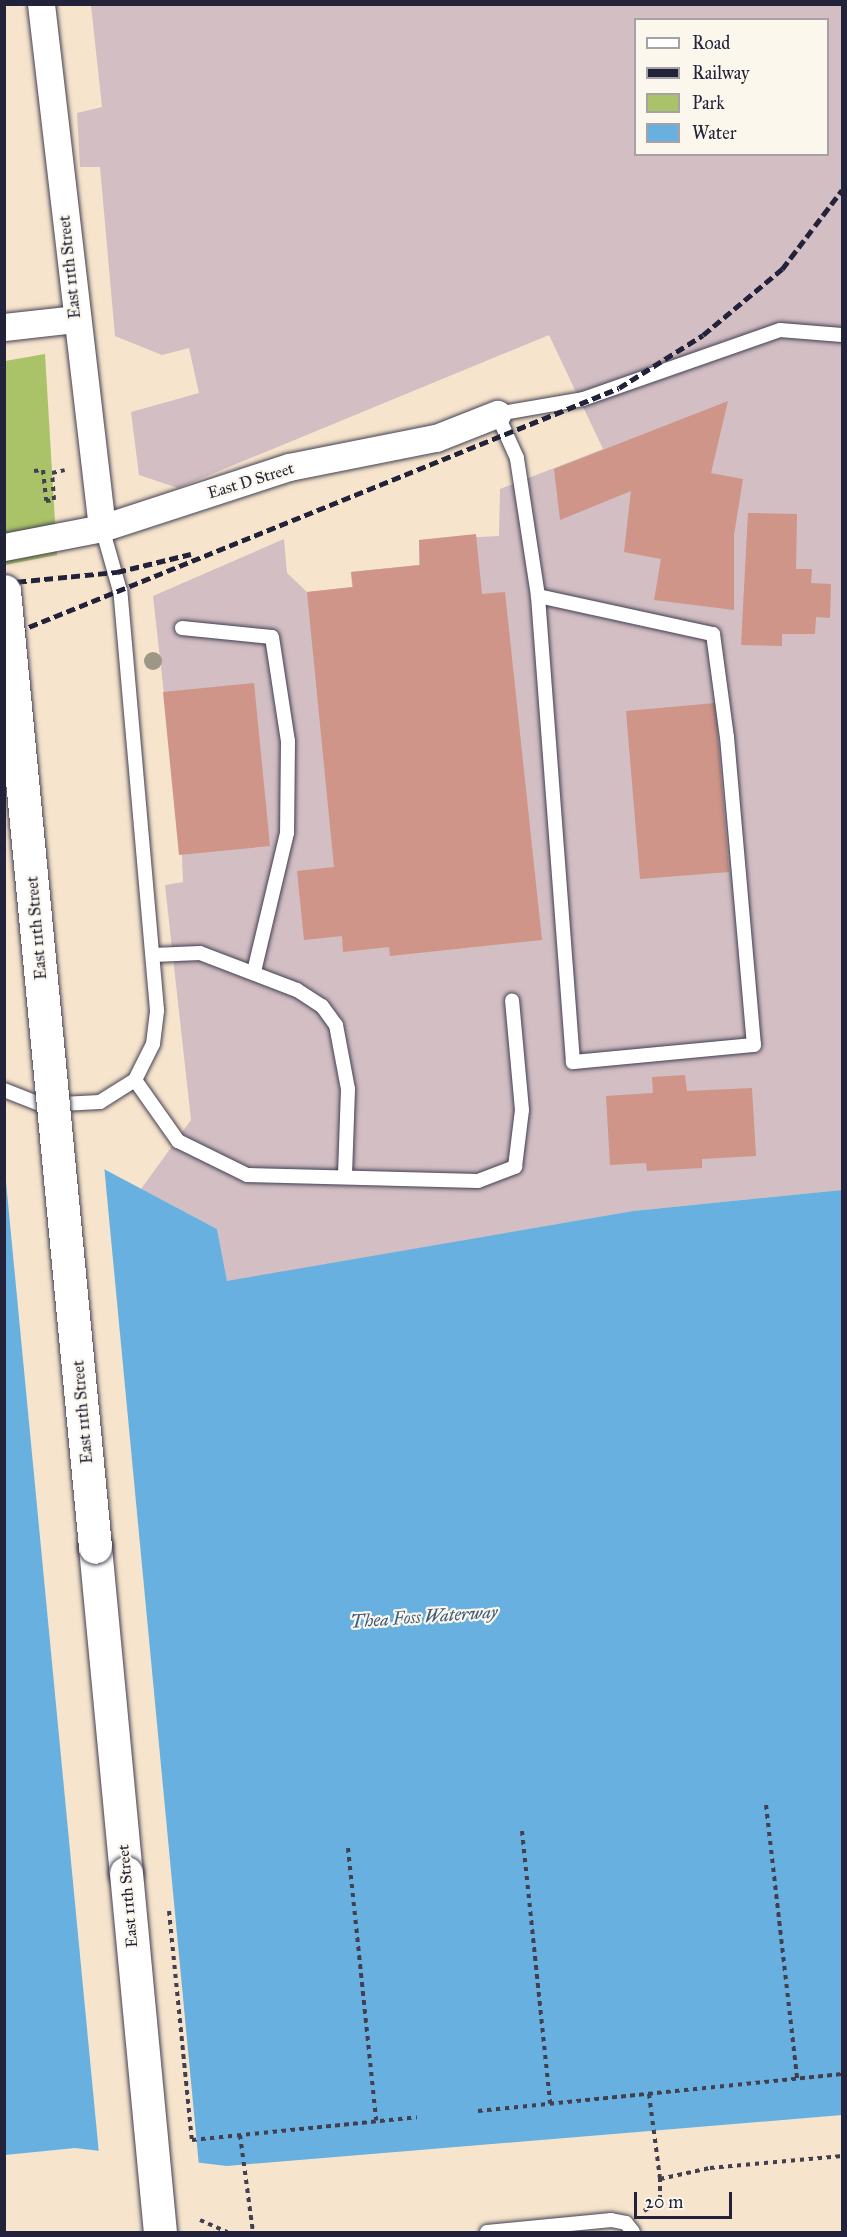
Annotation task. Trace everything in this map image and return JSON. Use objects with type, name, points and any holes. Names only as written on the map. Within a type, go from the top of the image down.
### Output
[{"type":"street","name":"East 11th Street","points":[[41,4],[75,319],[102,528]]},
{"type":"street","points":[[4,327],[75,319]]},
{"type":"street","name":"East D Street","points":[[4,547],[102,528],[289,467],[436,438],[497,414]]},
{"type":"street","name":"East 11th Street","points":[[4,591],[160,2232]]},
{"type":"lane","points":[[538,596],[713,634],[728,737],[754,1045],[573,1062],[538,596],[517,458],[497,414],[601,394],[780,330],[843,335]]},
{"type":"lane","points":[[4,1090],[42,1105],[100,1102],[135,1080],[153,1044],[157,1010],[153,955],[120,591],[102,528]]},
{"type":"lane","points":[[182,628],[272,637],[288,741],[287,833],[254,972]]},
{"type":"lane","points":[[153,955],[200,953],[254,972],[314,1000],[336,1025],[351,1123],[345,1175]]},
{"type":"lane","points":[[135,1080],[178,1141],[202,1156],[247,1175],[345,1175],[478,1181],[515,1167],[522,1110],[512,1000]]},
{"type":"lane","points":[[488,2232],[611,2220],[629,2228]]},
{"type":"path","points":[[34,471],[43,470],[46,501],[54,500],[52,474]]},
{"type":"path","points":[[766,1804],[797,2078]]},
{"type":"path","points":[[522,1831],[550,2104]]},
{"type":"path","points":[[348,1848],[376,2121]]},
{"type":"path","points":[[169,1911],[192,2140],[417,2117]]},
{"type":"path","points":[[478,2111],[843,2074]]},
{"type":"path","points":[[629,2228],[660,2200],[660,2179],[649,2094]]},
{"type":"path","points":[[240,2135],[253,2232]]},
{"type":"path","points":[[660,2179],[710,2168],[843,2156]]},
{"type":"path","points":[[200,2220],[227,2232]]},
{"type":"shaded area","points":[[91,5],[842,5],[842,1190],[633,1211],[227,1282],[217,1229],[141,1189],[191,1120],[165,885],[183,882],[182,855],[153,596],[284,539],[287,573],[307,592],[352,587],[351,572],[419,565],[419,540],[499,536],[500,489],[603,449],[549,335],[178,488],[139,475],[131,412],[199,393],[189,348],[162,355],[115,336],[100,167],[80,167],[77,113],[102,107]]},
{"type":"green space","points":[[45,354],[57,555],[5,565],[5,361]]},
{"type":"water","name":"Thea Foss Waterway","points":[[34,1132],[217,1229],[227,1281],[633,1211],[842,1190],[842,2115],[227,2166],[75,2148],[5,2155],[5,1140]]},
{"type":"pier","points":[[34,1129],[104,1165],[199,2166],[99,2154],[4,1161],[4,1137]]},
{"type":"building","points":[[728,401],[711,473],[743,479],[734,535],[734,610],[654,600],[661,559],[624,552],[631,491],[560,520],[554,469]]},
{"type":"building","points":[[748,513],[797,514],[796,569],[812,569],[811,583],[831,584],[830,618],[816,617],[815,634],[782,634],[782,646],[741,645]]},
{"type":"building","points":[[476,534],[482,594],[505,592],[542,940],[390,956],[389,947],[343,952],[342,936],[304,940],[297,871],[334,867],[307,592],[353,587],[351,572],[420,565],[419,540]]},
{"type":"building","points":[[254,683],[270,846],[179,855],[163,692]]},
{"type":"building","points":[[715,703],[729,872],[640,879],[626,711]]},
{"type":"building","points":[[685,1075],[687,1091],[752,1088],[756,1156],[702,1159],[702,1168],[647,1171],[646,1163],[610,1165],[606,1096],[653,1093],[652,1077]]},
{"type":"railway","points":[[4,637],[619,388],[703,335],[782,269],[842,190]]},
{"type":"railway","points":[[4,583],[117,572],[191,554]]}]
